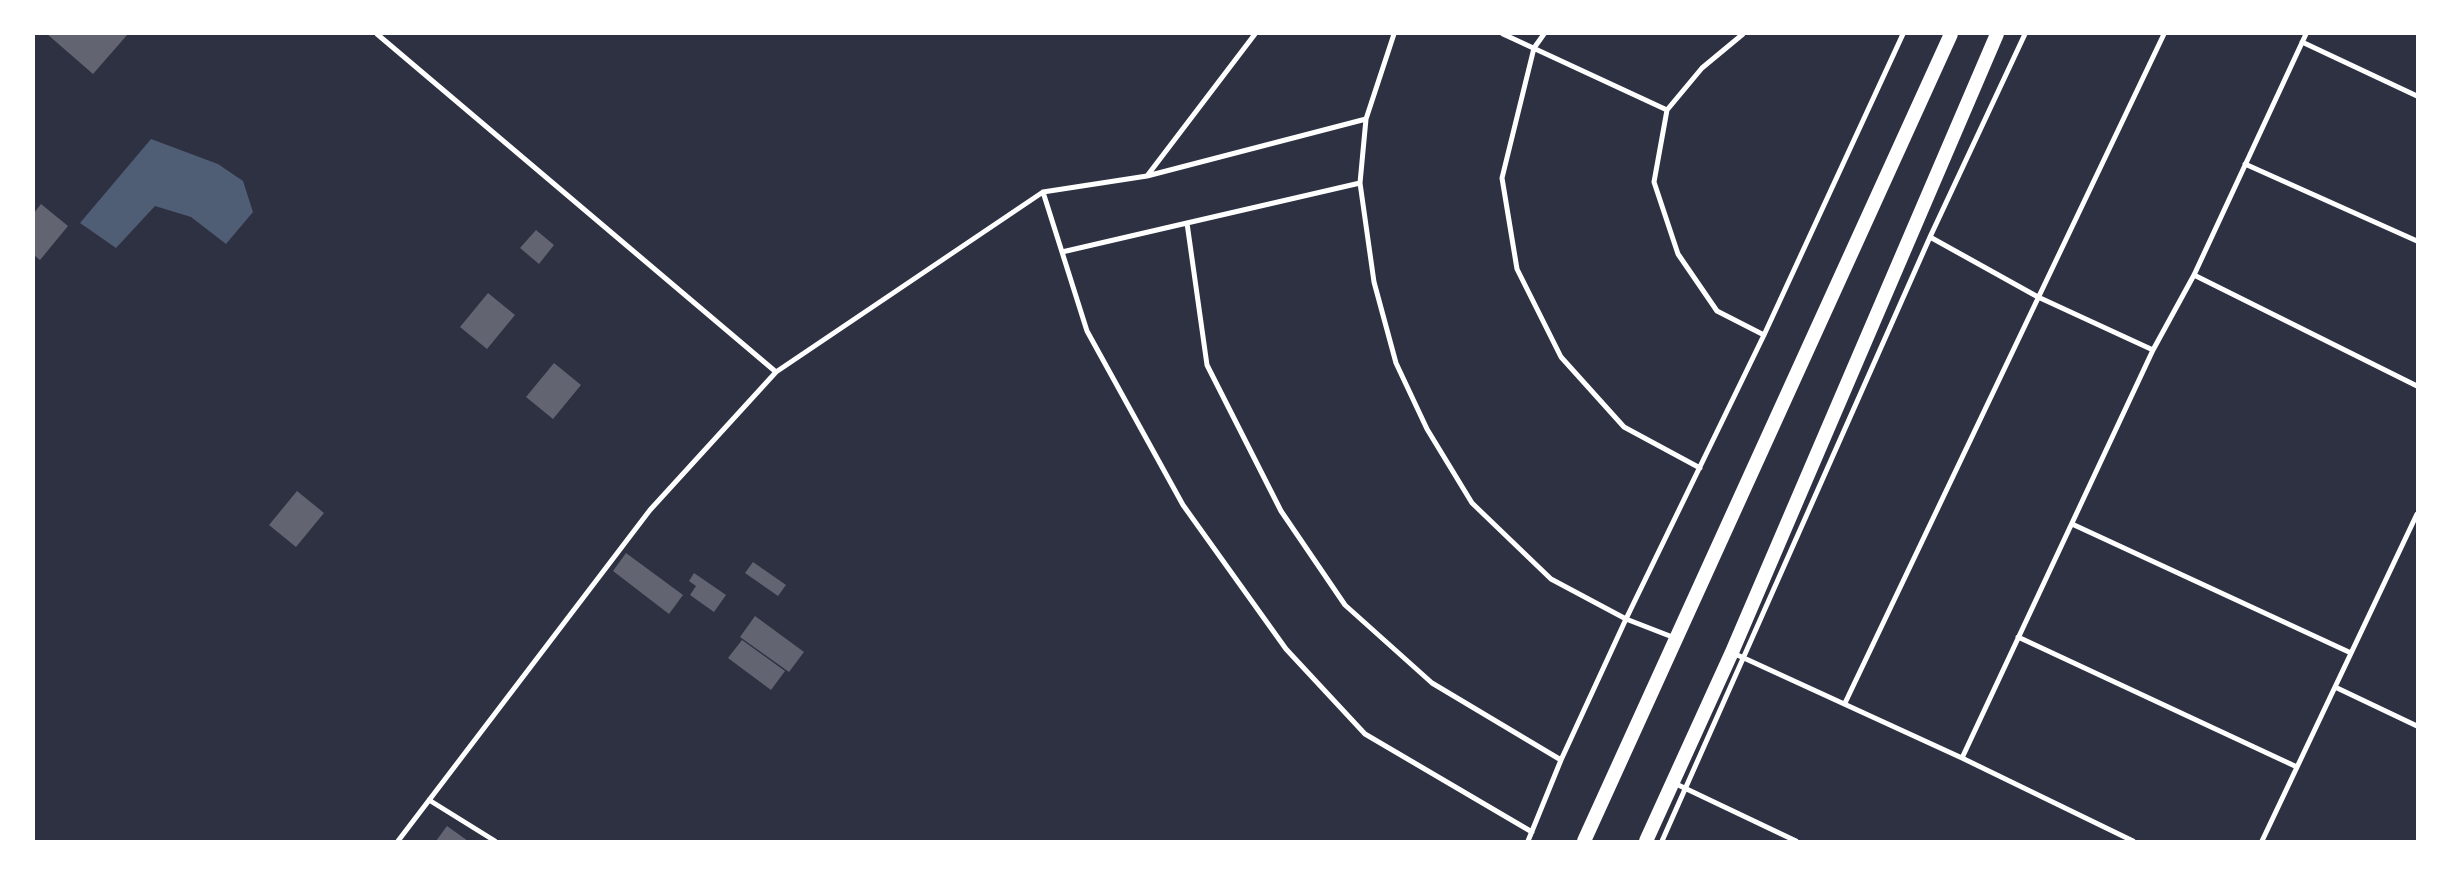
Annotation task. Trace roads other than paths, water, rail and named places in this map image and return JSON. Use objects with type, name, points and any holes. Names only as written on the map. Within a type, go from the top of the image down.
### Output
[{"type":"highway","points":[[1584,841],[1675,638],[1812,344],[1951,34]]},
{"type":"highway","points":[[1646,841],[1732,652],[1997,34]]},
{"type":"street","points":[[377,34],[776,372]]},
{"type":"street","points":[[1147,176],[1255,34]]},
{"type":"street","points":[[1394,34],[1366,119],[1360,183],[1374,282],[1396,363],[1427,429],[1472,503],[1551,579],[1626,619],[1675,638]]},
{"type":"street","points":[[1502,34],[1666,110]]},
{"type":"street","points":[[1544,34],[1534,48],[1502,178],[1517,269],[1561,357],[1624,427],[1700,468]]},
{"type":"street","points":[[1743,34],[1702,68],[1666,110],[1654,182],[1678,254],[1717,311],[1764,335]]},
{"type":"street","points":[[1528,841],[1561,760],[1626,619],[1764,335],[1901,34]]},
{"type":"street","points":[[1662,841],[1745,658],[1930,237],[2025,34]]},
{"type":"street","points":[[1845,703],[2164,34]]},
{"type":"street","points":[[1962,758],[2153,350],[2194,275],[2306,34]]},
{"type":"street","points":[[2302,42],[2417,96]]},
{"type":"street","points":[[398,841],[650,510],[776,372],[1043,192],[1147,176],[1366,119]]},
{"type":"street","points":[[2245,164],[2417,241]]},
{"type":"street","points":[[1062,252],[1360,183]]},
{"type":"street","points":[[1043,192],[1087,331],[1183,504],[1286,649],[1364,734],[1532,832]]},
{"type":"street","points":[[1187,223],[1206,365],[1281,511],[1345,605],[1432,683],[1561,760]]},
{"type":"street","points":[[1930,237],[2038,297],[2153,350]]},
{"type":"street","points":[[2194,275],[2417,386]]},
{"type":"street","points":[[2262,841],[2417,514]]},
{"type":"street","points":[[2072,524],[2351,653]]},
{"type":"street","points":[[2018,637],[2297,768]]},
{"type":"street","points":[[1732,652],[1962,758],[2133,841]]},
{"type":"street","points":[[2335,687],[2417,726]]},
{"type":"street","points":[[1672,782],[1796,841]]},
{"type":"street","points":[[429,800],[496,841]]},
{"type":"water","points":[[151,139],[218,164],[243,181],[253,212],[226,244],[191,217],[155,206],[116,248],[80,223]]}]
